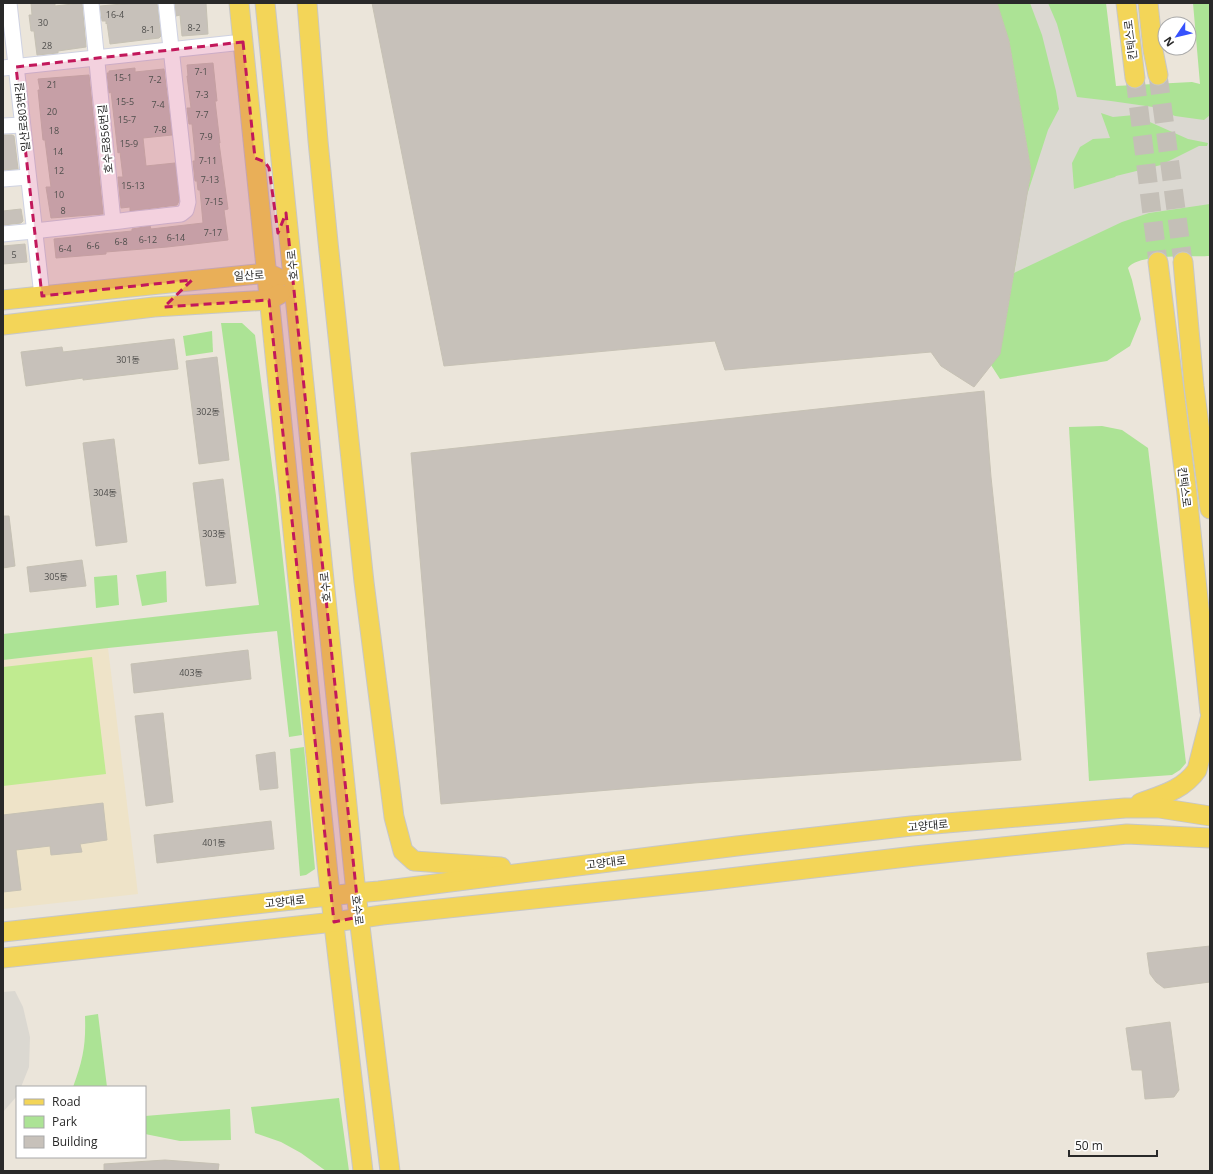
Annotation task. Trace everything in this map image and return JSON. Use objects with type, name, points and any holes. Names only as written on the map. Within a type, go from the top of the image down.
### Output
[{"type":"main road","points":[[239,3],[331,896],[362,1171]]},
{"type":"main road","name":"호수로","points":[[265,3],[356,893],[390,1171]]},
{"type":"main road","points":[[267,22],[270,3]]},
{"type":"main road","points":[[307,3],[325,211],[364,582],[394,817],[403,851],[414,860],[541,870]]},
{"type":"main road","name":"킨텍스로","points":[[1126,3],[1135,78]]},
{"type":"main road","name":"킨텍스로","points":[[1148,3],[1153,50],[1158,75]]},
{"type":"main road","points":[[1153,50],[1160,3]]},
{"type":"main road","points":[[255,158],[265,162],[270,168],[276,218],[278,220],[282,220],[286,212]]},
{"type":"main road","name":"킨텍스로","points":[[1158,262],[1187,494],[1210,712]]},
{"type":"main road","name":"킨텍스로","points":[[1183,262],[1195,393],[1210,509]]},
{"type":"main road","name":"일산로","points":[[3,300],[267,273],[294,285]]},
{"type":"main road","points":[[164,307],[176,296],[206,292],[208,289],[206,285],[194,280]]},
{"type":"main road","points":[[3,325],[164,307],[269,300],[294,285]]},
{"type":"main road","points":[[1125,808],[1173,792],[1193,776],[1197,770],[1210,719]]},
{"type":"main road","name":"고양대로","points":[[3,932],[356,893],[379,892],[541,870],[911,826],[1125,808],[1159,808],[1210,816]]},
{"type":"main road","points":[[3,958],[334,922],[359,917],[696,882],[900,858],[1127,834],[1210,837]]},
{"type":"street","name":"일산로803번길","points":[[9,3],[10,68],[22,125],[42,296]]},
{"type":"street","name":"호수로856번길","points":[[91,3],[113,221]]},
{"type":"street","points":[[3,234],[181,214],[186,210],[188,202],[166,3]]},
{"type":"street","points":[[10,68],[243,42]]},
{"type":"street","points":[[3,126],[22,125]]},
{"type":"street","points":[[3,180],[28,177]]},
{"type":"highlighted area","points":[[243,42],[255,158],[265,162],[269,168],[278,233],[286,213],[359,917],[334,922],[269,300],[164,307],[192,280],[42,296],[16,67]]},
{"type":"shaded area","points":[[1030,3],[1048,3],[1057,24],[1077,97],[1153,107],[1175,116],[1204,120],[1210,115],[1210,204],[1149,213],[1122,222],[1014,273],[1027,195],[1048,130],[1059,109],[1042,35]],"holes":[[[1101,113],[1113,117],[1134,115],[1188,139],[1208,143],[1207,146],[1199,146],[1161,165],[1116,176],[1074,189],[1072,163],[1080,147],[1093,139],[1110,138]]]},
{"type":"shaded area","points":[[108,648],[138,894],[3,909],[3,660]]},
{"type":"shaded area","points":[[15,991],[23,1007],[30,1037],[29,1067],[21,1086],[16,1086],[16,1097],[3,1112],[3,992]]},
{"type":"green space","points":[[997,3],[1106,3],[1116,86],[1192,82],[1200,84],[1197,49],[1197,16],[1194,16],[1193,3],[1210,3],[1210,256],[1154,258],[1134,263],[1128,268],[1141,319],[1130,346],[1107,361],[1000,379],[991,365],[1003,336],[1031,171],[1009,41]]},
{"type":"green space","points":[[221,323],[242,323],[255,335],[276,496],[302,735],[289,737],[277,631],[3,660],[3,634],[259,605]]},
{"type":"green space","points":[[212,331],[213,352],[186,356],[183,336]]},
{"type":"green space","points":[[1102,426],[1122,430],[1148,448],[1186,763],[1180,770],[1172,775],[1089,781],[1069,427]]},
{"type":"green space","points":[[166,571],[167,602],[142,606],[136,575]]},
{"type":"green space","points":[[117,575],[119,605],[96,608],[94,577]]},
{"type":"green space","points":[[92,657],[106,774],[3,786],[3,667]]},
{"type":"green space","points":[[304,747],[315,869],[306,875],[300,876],[290,749]]},
{"type":"green space","points":[[98,1014],[107,1086],[73,1086],[83,1052],[85,1016]]},
{"type":"green space","points":[[339,1098],[349,1171],[326,1171],[301,1153],[281,1142],[255,1133],[251,1107]]},
{"type":"green space","points":[[230,1109],[231,1140],[180,1141],[146,1134],[146,1116]]},
{"type":"building","points":[[31,3],[55,3],[55,6],[82,3],[86,47],[58,51],[58,53],[37,55],[34,31],[31,31],[29,15],[32,15]]},
{"type":"building","points":[[134,3],[157,3],[161,36],[159,38],[110,44],[107,23],[106,24],[106,21],[102,21],[100,6]]},
{"type":"building","points":[[175,3],[206,3],[208,34],[182,36],[180,15],[176,16]]},
{"type":"building","points":[[372,3],[997,3],[1009,41],[1031,171],[1000,354],[974,387],[941,366],[931,352],[725,370],[715,341],[444,366]]},
{"type":"building","points":[[213,63],[219,143],[228,209],[224,210],[228,240],[106,252],[106,254],[56,258],[54,239],[132,231],[132,229],[150,226],[151,229],[203,223],[200,190],[198,190],[197,181],[195,181],[193,161],[195,161],[195,153],[192,124],[189,124],[187,108],[191,108],[187,65]]},
{"type":"building","points":[[135,68],[135,72],[164,69],[172,135],[143,138],[146,166],[175,163],[179,201],[177,205],[130,211],[130,207],[121,208],[118,177],[123,177],[120,152],[118,153],[111,92],[109,93],[107,73],[109,73],[109,71]]},
{"type":"building","points":[[89,75],[103,214],[51,218],[46,187],[51,187],[45,140],[43,140],[38,79]]},
{"type":"building","points":[[3,135],[14,136],[18,169],[3,170]]},
{"type":"building","points":[[21,209],[23,221],[21,223],[3,225],[3,211]]},
{"type":"building","points":[[25,244],[27,262],[3,264],[3,246]]},
{"type":"building","points":[[174,339],[178,369],[83,380],[83,378],[26,386],[21,352],[62,347],[63,352]]},
{"type":"building","points":[[217,357],[229,460],[199,464],[186,361]]},
{"type":"building","points":[[984,391],[991,477],[1021,760],[694,783],[441,804],[411,453]]},
{"type":"building","points":[[114,439],[127,542],[96,546],[83,443]]},
{"type":"building","points":[[223,479],[236,583],[206,586],[193,483]]},
{"type":"building","points":[[3,516],[9,516],[15,566],[3,568]]},
{"type":"building","points":[[82,560],[86,586],[30,592],[27,567]]},
{"type":"building","points":[[248,650],[251,679],[134,693],[131,664]]},
{"type":"building","points":[[163,713],[173,802],[146,806],[135,716]]},
{"type":"building","points":[[275,752],[278,788],[260,790],[256,755]]},
{"type":"building","points":[[103,803],[107,840],[80,844],[82,852],[51,855],[50,846],[16,850],[21,890],[3,892],[3,815]]},
{"type":"building","points":[[271,821],[274,849],[157,863],[154,835]]},
{"type":"building","points":[[1210,946],[1210,982],[1164,988],[1156,982],[1150,974],[1147,953]]},
{"type":"building","points":[[1170,1022],[1179,1090],[1174,1097],[1145,1099],[1142,1070],[1132,1070],[1126,1028]]},
{"type":"building","points":[[165,1160],[219,1164],[218,1171],[104,1171],[104,1164]]},
{"type":"tunnel","points":[[1158,75],[1183,262]]},
{"type":"tunnel","points":[[1135,78],[1158,262]]}]
